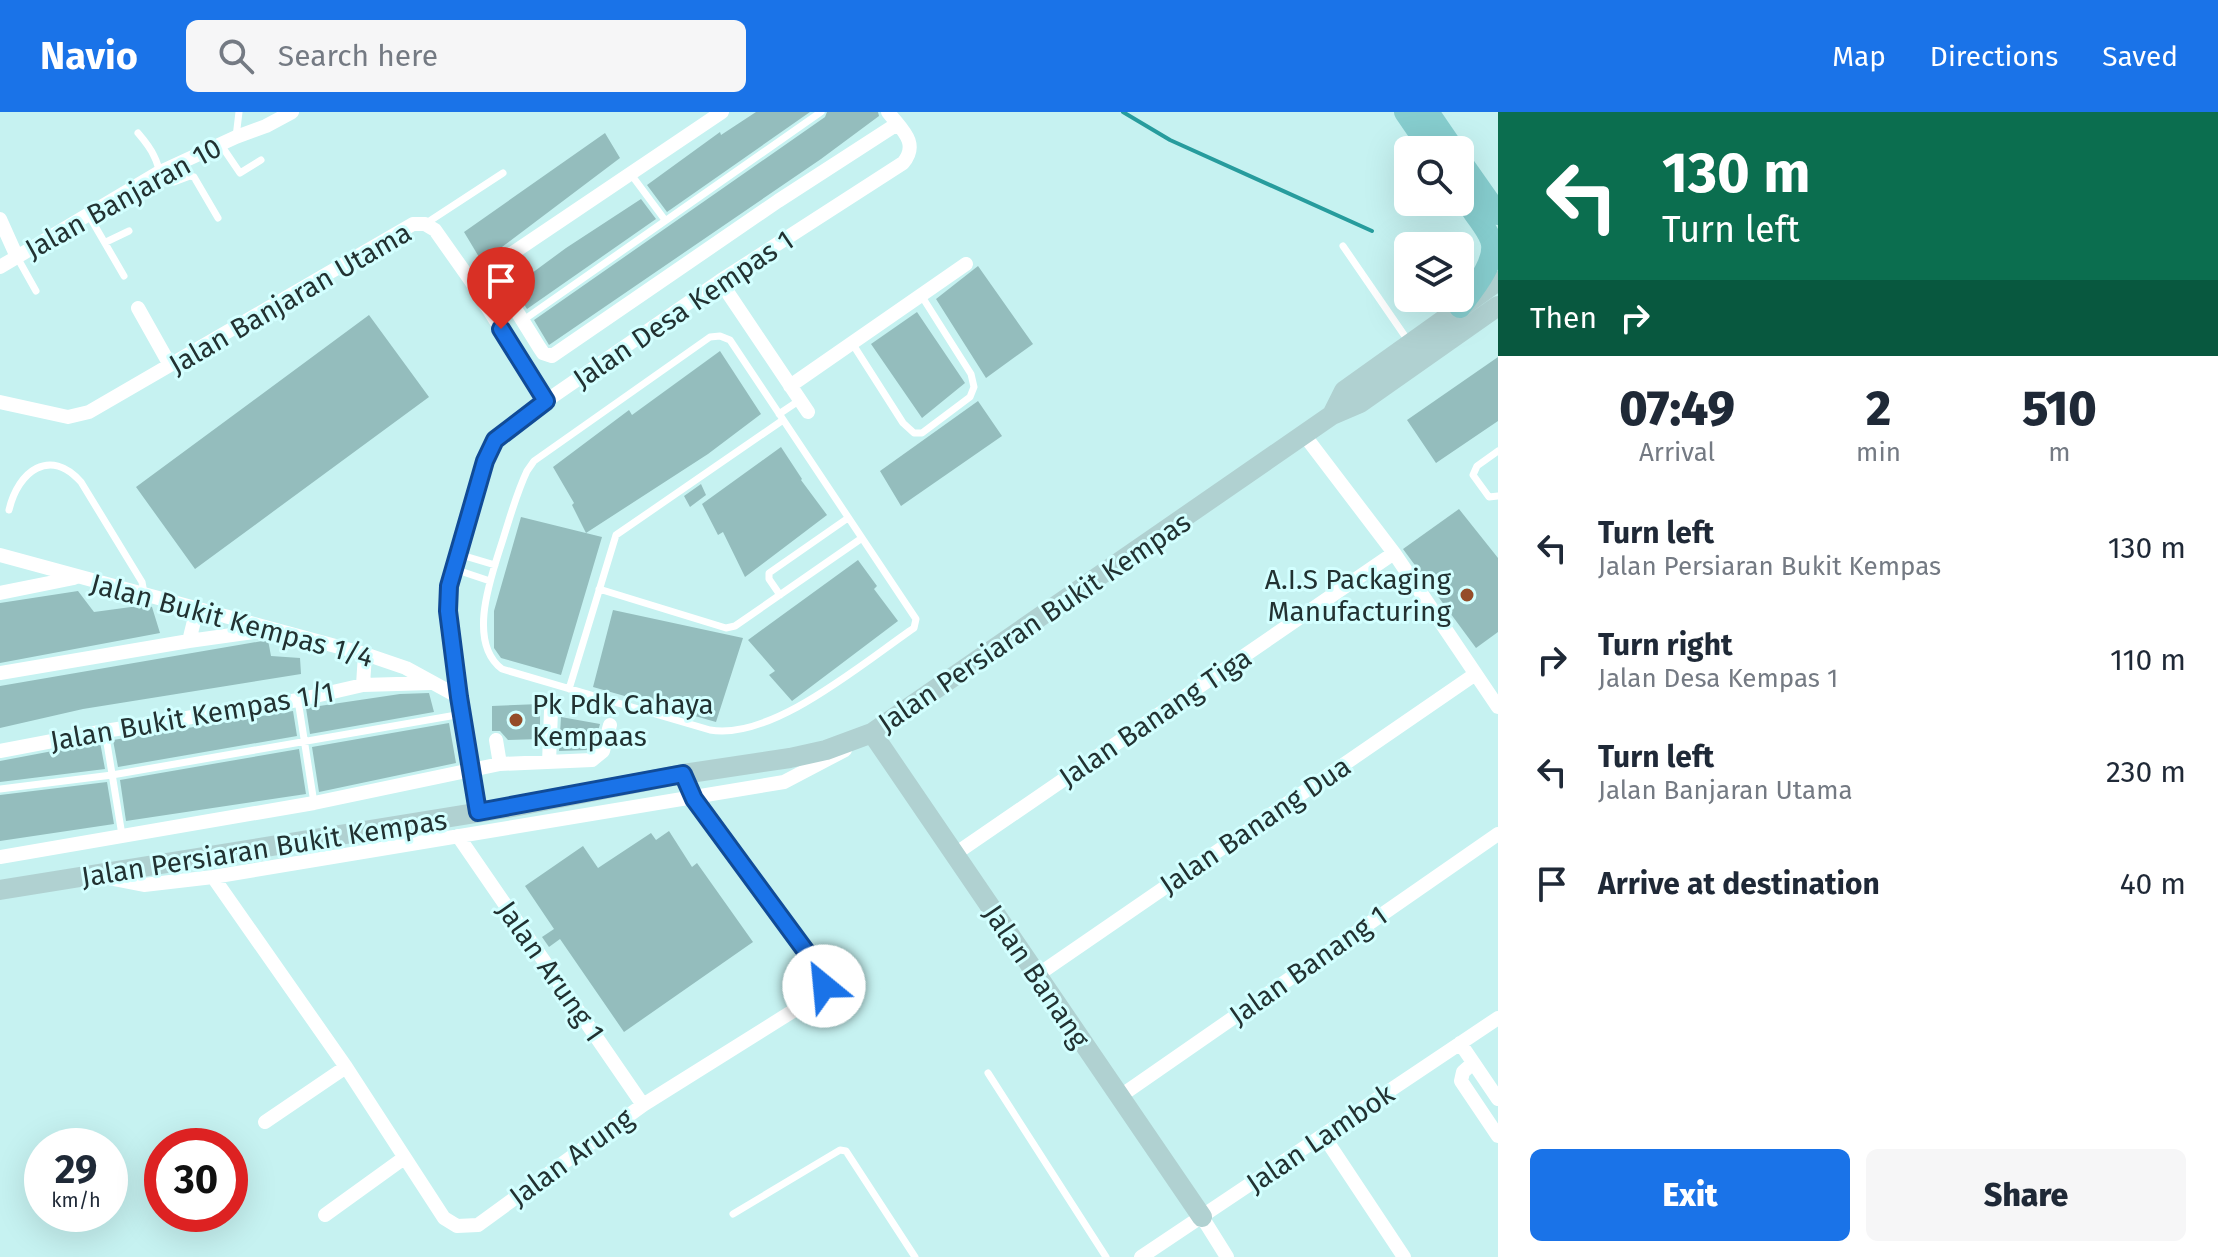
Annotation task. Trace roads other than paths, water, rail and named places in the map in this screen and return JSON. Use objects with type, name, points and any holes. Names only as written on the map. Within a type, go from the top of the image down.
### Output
[{"type":"main road","points":[[1405,112],[1421,136]]},
{"type":"main road","points":[[1428,112],[1444,136]]},
{"type":"main road","points":[[1483,204],[1498,246]]},
{"type":"main road","points":[[1474,288],[1494,252],[1483,204]]},
{"type":"street","name":"Jalan Banjaran 10","points":[[0,267],[158,173],[292,112]]},
{"type":"street","points":[[471,281],[722,112]]},
{"type":"street","points":[[491,270],[543,353],[552,356],[778,201],[892,118]]},
{"type":"street","name":"Jalan Desa Kempas 1","points":[[478,812],[459,697],[448,611],[449,586],[485,461],[495,440],[546,401],[720,281],[894,170],[910,154],[909,140],[892,118]]},
{"type":"street","points":[[0,219],[17,257]]},
{"type":"street","name":"Jalan Banjaran Utama","points":[[0,402],[68,417],[79,416],[147,380],[413,224],[425,224],[435,230],[471,281],[546,401]]},
{"type":"street","points":[[790,386],[966,264]]},
{"type":"street","points":[[720,281],[804,406]]},
{"type":"street","name":"Jalan Persiaran Bukit Kempas","points":[[1474,297],[1498,281]]},
{"type":"street","name":"Jalan Persiaran Bukit Kempas","points":[[0,890],[478,812],[802,755],[826,750],[872,733],[1332,415],[1360,403],[1498,306]]},
{"type":"street","points":[[138,308],[170,365]]},
{"type":"street","name":"Jalan Persiaran Bukit Kempas","points":[[1332,415],[1344,391],[1453,312]]},
{"type":"street","points":[[1305,436],[1394,553],[1498,707]]},
{"type":"street","name":"Jalan Banang Tiga","points":[[955,854],[1394,553]]},
{"type":"street","points":[[0,572],[2,556]]},
{"type":"street","name":"Jalan Bukit Kempas 1/4","points":[[2,556],[365,654],[406,668],[459,697]]},
{"type":"street","points":[[0,593],[77,577]]},
{"type":"street","points":[[189,641],[197,609]]},
{"type":"street","points":[[0,673],[275,629]]},
{"type":"street","points":[[363,685],[365,654]]},
{"type":"street","name":"Jalan Banang Dua","points":[[1036,976],[1474,675]]},
{"type":"street","name":"Jalan Bukit Kempas 1/1","points":[[0,751],[298,700],[363,685],[431,683]]},
{"type":"street","points":[[549,762],[551,711]]},
{"type":"street","points":[[0,857],[314,803],[471,768],[592,760],[603,751],[610,725]]},
{"type":"street","points":[[97,876],[144,885],[213,877],[694,799],[784,782],[833,758],[872,733]]},
{"type":"street","name":"Jalan Banang","points":[[872,733],[1202,1217]]},
{"type":"street","points":[[496,740],[500,764]]},
{"type":"street","name":"Jalan Arung","points":[[213,877],[346,1067],[444,1218],[457,1226],[478,1225],[643,1105],[817,996],[824,986],[824,976],[694,799],[683,774]]},
{"type":"street","name":"Jalan Banang 1","points":[[1119,1097],[1498,834]]},
{"type":"street","name":"Jalan Arung 1","points":[[458,836],[643,1105]]},
{"type":"street","name":"Jalan Lambok","points":[[1141,1257],[1498,1018]]},
{"type":"street","points":[[1460,1043],[1498,1099]]},
{"type":"street","points":[[1473,1063],[1463,1072],[1461,1081],[1498,1136]]},
{"type":"street","points":[[265,1122],[346,1067]]},
{"type":"street","points":[[1323,1135],[1404,1257]]},
{"type":"street","points":[[325,1215],[404,1158]]},
{"type":"street","points":[[1202,1217],[1227,1257]]},
{"type":"lane","points":[[236,137],[239,112]]},
{"type":"lane","points":[[522,321],[821,112]]},
{"type":"lane","points":[[138,133],[157,160],[158,173],[165,181],[194,177],[218,218]]},
{"type":"lane","points":[[221,145],[240,173],[261,160]]},
{"type":"lane","points":[[425,224],[503,173]]},
{"type":"lane","points":[[630,173],[665,220]]},
{"type":"lane","points":[[88,214],[124,276]]},
{"type":"lane","points":[[106,242],[129,231]]},
{"type":"lane","points":[[1343,246],[1410,344]]},
{"type":"lane","points":[[17,257],[36,291]]},
{"type":"lane","points":[[852,343],[903,423],[914,433],[922,433],[970,397],[974,387],[971,374],[921,295]]},
{"type":"lane","points":[[720,336],[730,340],[781,417],[917,623],[793,710],[770,721],[723,732],[502,669],[492,662],[487,650],[483,616],[490,581],[521,483],[534,461],[710,337],[720,336]]},
{"type":"lane","points":[[569,689],[616,535],[781,417],[804,406]]},
{"type":"lane","points":[[1498,451],[1477,466],[1473,475],[1485,494],[1498,496]]},
{"type":"lane","points":[[9,510],[20,481],[38,467],[55,463],[71,470],[142,582],[144,593]]},
{"type":"lane","points":[[780,595],[769,579],[769,573],[848,518]]},
{"type":"lane","points":[[599,589],[726,628],[735,626],[862,538]]},
{"type":"lane","points":[[458,554],[495,565]]},
{"type":"lane","points":[[454,569],[490,581]]},
{"type":"lane","points":[[298,700],[314,803]]},
{"type":"lane","points":[[0,789],[112,775],[462,714]]},
{"type":"lane","points":[[105,731],[122,837]]},
{"type":"lane","points":[[988,1073],[1106,1257]]},
{"type":"lane","points":[[733,1214],[840,1150],[846,1151],[915,1257]]},
{"type":"waterway","points":[[1123,112],[1170,140],[1372,231]]},
{"type":"place","name":"A.I.S Packaging Manufacturing","points":[[1467,595]]},
{"type":"place","name":"Pk Pdk Cahaya Kempaas","points":[[516,720]]}]
